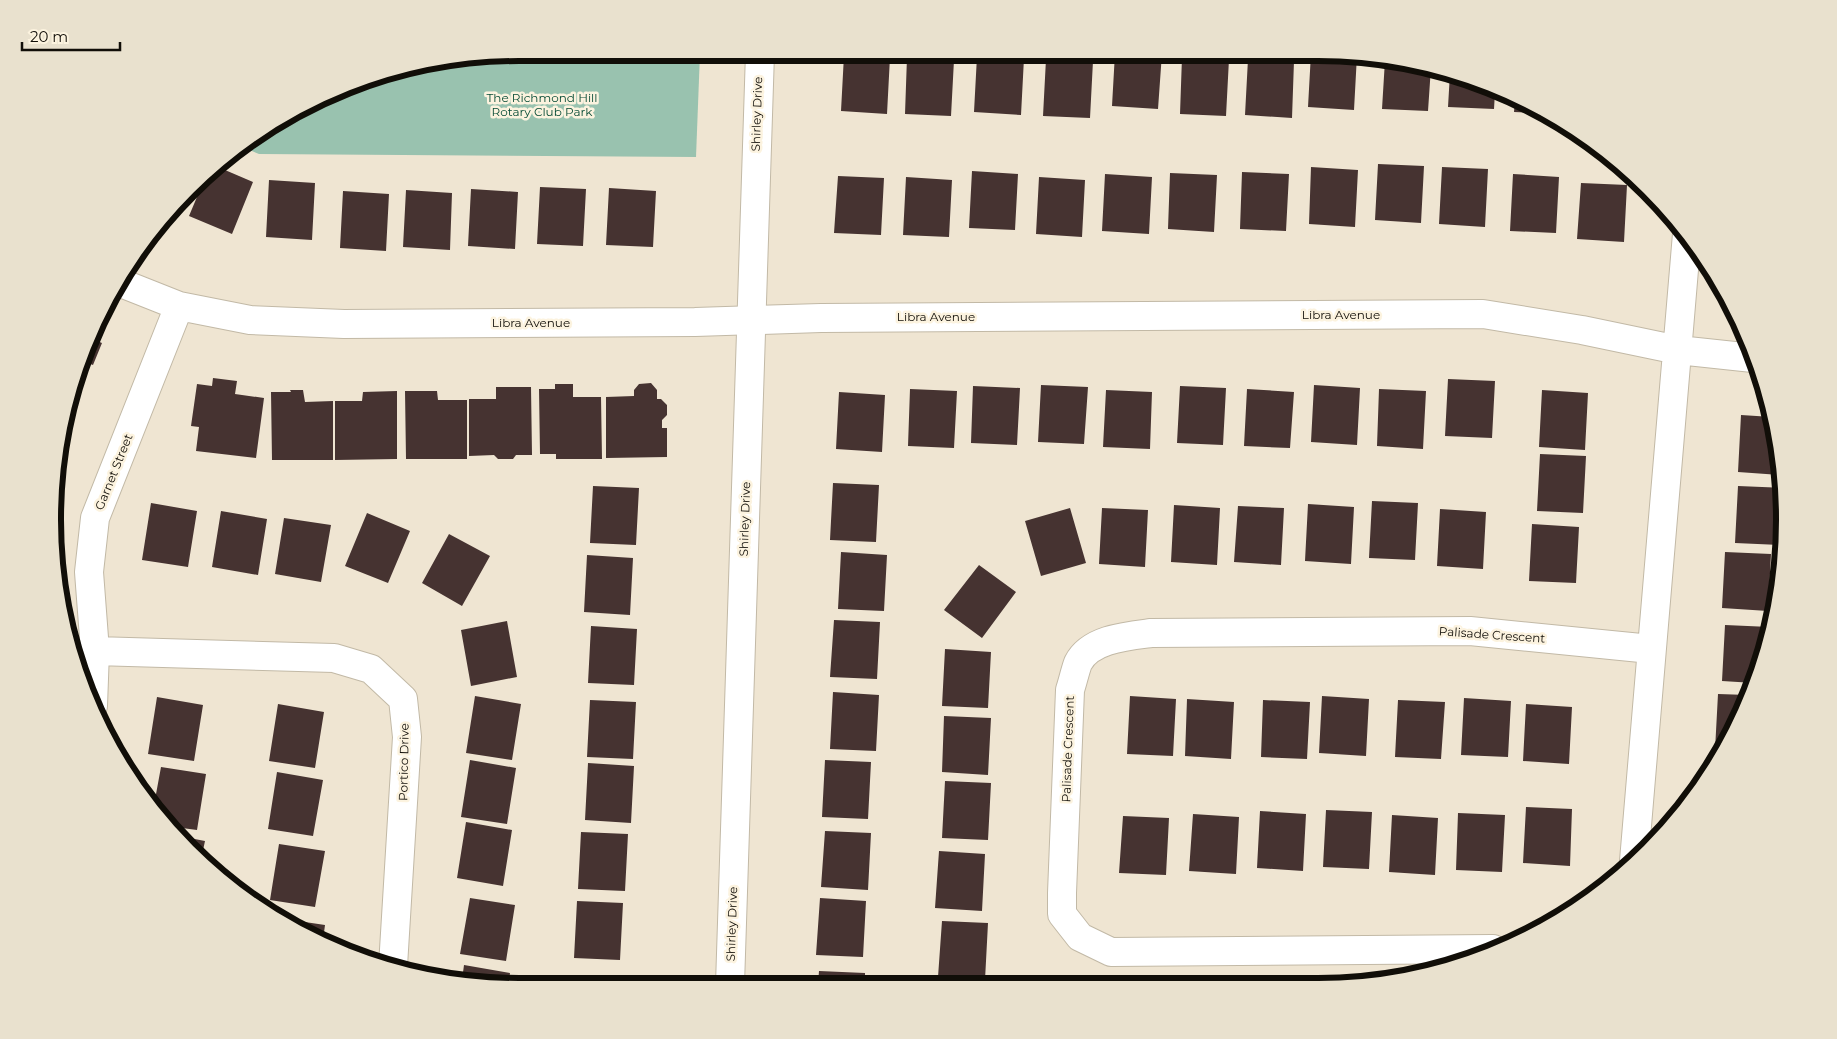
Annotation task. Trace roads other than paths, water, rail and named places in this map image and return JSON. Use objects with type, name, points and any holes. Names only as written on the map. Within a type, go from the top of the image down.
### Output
[{"type":"street","name":"Shirley Drive","points":[[730,978],[760,61]]},
{"type":"street","points":[[1635,851],[1686,248]]},
{"type":"street","name":"Libra Avenue","points":[[126,285],[179,306],[250,320],[344,324],[830,318],[1482,314],[1582,330],[1678,350],[1746,357]]},
{"type":"street","name":"Garnet Street","points":[[94,688],[95,651],[89,572],[95,518],[179,306]]},
{"type":"street","name":"Palisade Crescent","points":[[1476,949],[1111,952],[1080,936],[1062,914],[1070,690],[1079,662],[1094,647],[1115,638],[1151,633],[1470,631],[1651,648]]},
{"type":"street","name":"Portico Drive","points":[[95,651],[334,658],[371,669],[403,700],[407,737],[393,960]]},
{"type":"park label","name":"The Richmond Hill Rotary Club Park","points":[[542,105]]}]
